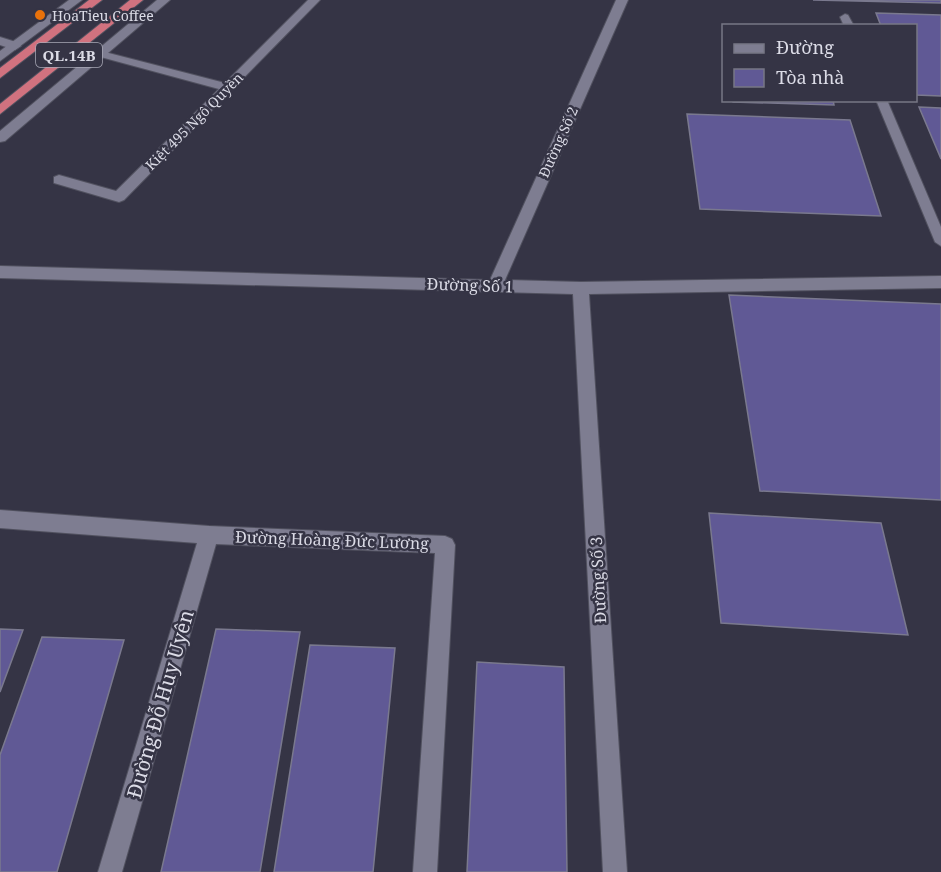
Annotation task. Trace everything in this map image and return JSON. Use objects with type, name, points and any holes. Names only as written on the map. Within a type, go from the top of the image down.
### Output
[{"type":"highway","name":"QL.14B","points":[[0,74],[96,0]]},
{"type":"highway","name":"QL.14B","points":[[0,110],[137,0]]},
{"type":"street","points":[[0,57],[76,0]]},
{"type":"street","points":[[0,138],[164,0]]},
{"type":"street","name":"Kiệt 495 Ngô Quyền","points":[[59,180],[119,197],[314,0]]},
{"type":"street","name":"Đường Số 2","points":[[495,285],[622,0]]},
{"type":"street","points":[[0,41],[15,46]]},
{"type":"street","points":[[101,53],[227,87]]},
{"type":"street","name":"Đường Số 1","points":[[0,272],[581,288],[941,282]]},
{"type":"street","name":"Đường Số 3","points":[[581,288],[615,872]]},
{"type":"street","name":"Đường Hoàng Đức Lương","points":[[0,519],[209,535],[445,545],[425,872]]},
{"type":"street","name":"Đường Đỗ Huy Uyên","points":[[110,872],[209,535]]},
{"type":"lane","points":[[882,102],[941,242]]},
{"type":"building","points":[[813,0],[941,0],[941,3]]},
{"type":"building","points":[[876,13],[941,15],[941,96],[917,95],[917,24],[880,24]]},
{"type":"building","points":[[733,102],[833,102],[834,105]]},
{"type":"building","points":[[919,107],[941,108],[941,159]]},
{"type":"building","points":[[687,114],[850,120],[881,216],[700,209]]},
{"type":"building","points":[[729,295],[941,304],[941,500],[760,491]]},
{"type":"building","points":[[709,513],[881,523],[908,635],[721,623]]},
{"type":"building","points":[[0,629],[23,630],[0,692]]},
{"type":"building","points":[[216,629],[300,632],[260,872],[161,872]]},
{"type":"building","points":[[42,637],[124,640],[57,872],[0,872],[0,755]]},
{"type":"building","points":[[310,645],[395,648],[373,872],[274,872]]},
{"type":"building","points":[[477,662],[564,667],[567,872],[467,872]]},
{"type":"place","name":"HoaTieu Coffee","points":[[40,15]]}]
